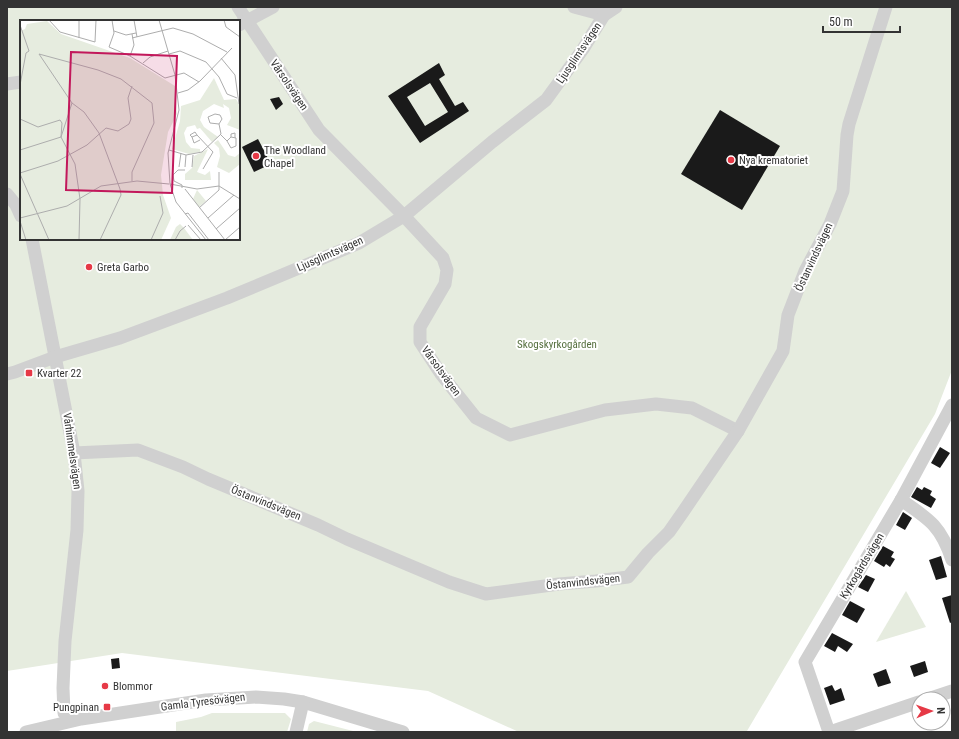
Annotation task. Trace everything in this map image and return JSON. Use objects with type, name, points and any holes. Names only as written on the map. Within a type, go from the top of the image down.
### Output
[{"type":"street","name":"Vårsolsvägen","points":[[238,7],[243,23],[319,130],[404,216],[443,258],[447,270],[445,284],[420,328],[420,342],[441,374],[476,418],[510,435],[605,410],[656,404],[692,408],[738,431]]},
{"type":"street","points":[[243,23],[273,7]]},
{"type":"street","points":[[574,7],[604,15],[616,7]]},
{"type":"street","name":"Östanvindsvägen","points":[[74,453],[138,450],[145,452],[318,525],[346,539],[438,578],[486,594],[559,584],[628,577],[648,553],[669,532],[738,431],[783,351],[788,315],[805,272],[830,224],[843,191],[849,124],[886,7]]},
{"type":"street","name":"Ljusglimtsvägen","points":[[7,374],[55,357],[117,339],[227,298],[360,243],[404,216],[492,142],[546,100],[583,49],[604,15]]},
{"type":"street","points":[[7,84],[20,82]]},
{"type":"street","points":[[7,194],[16,205],[20,214]]},
{"type":"street","name":"Vårhimmelsvägen","points":[[32,240],[74,453],[78,491],[77,530],[65,641],[63,688],[64,722]]},
{"type":"street","name":"Kyrkogårdsvägen","points":[[830,732],[806,662],[901,500],[952,407]]},
{"type":"street","points":[[901,500],[930,520],[940,531],[952,560]]},
{"type":"street","name":"Gamla Tyresövägen","points":[[26,732],[82,718],[206,700],[240,697],[284,699],[303,702],[403,732]]},
{"type":"street","points":[[296,732],[303,702]]},
{"type":"street","points":[[830,732],[911,705]]},
{"type":"green space","name":"Skogskyrkogården","points":[[7,7],[952,7],[952,370],[935,414],[747,731],[519,732],[428,691],[122,653],[7,671]]},
{"type":"green space","points":[[906,591],[926,627],[876,642]]},
{"type":"green space","points":[[212,713],[285,713],[291,719],[287,732],[176,732],[176,722],[201,717]]},
{"type":"green space","points":[[314,721],[357,732],[307,732],[309,724]]},
{"type":"building","points":[[439,63],[445,75],[439,79],[455,106],[463,102],[469,111],[420,143],[388,96]],"holes":[[[430,83],[448,112],[425,126],[407,97]]]},
{"type":"building","points":[[279,97],[283,104],[276,110],[270,99]]},
{"type":"building","name":"Nya krematoriet","points":[[720,110],[780,146],[742,210],[681,174]]},
{"type":"building","name":"The Woodland Chapel","points":[[258,139],[271,164],[254,172],[242,147]]},
{"type":"building","points":[[940,447],[950,453],[940,468],[931,463]]},
{"type":"building","points":[[917,487],[922,490],[924,487],[932,491],[930,495],[936,499],[931,508],[911,497]]},
{"type":"building","points":[[903,512],[912,518],[905,530],[896,525]]},
{"type":"building","points":[[883,546],[894,552],[891,557],[895,559],[890,567],[886,564],[884,567],[874,561]]},
{"type":"building","points":[[941,556],[947,577],[936,580],[929,560]]},
{"type":"building","points":[[866,575],[875,579],[868,592],[858,587]]},
{"type":"building","points":[[952,595],[952,622],[950,623],[942,598]]},
{"type":"building","points":[[850,601],[865,609],[857,623],[842,615]]},
{"type":"building","points":[[832,633],[853,644],[847,652],[838,646],[835,652],[824,646]]},
{"type":"building","points":[[119,658],[120,668],[112,669],[111,659]]},
{"type":"building","points":[[925,661],[928,672],[914,677],[910,666]]},
{"type":"building","points":[[886,669],[891,683],[878,687],[873,674]]},
{"type":"building","points":[[832,685],[835,691],[841,688],[845,700],[830,705],[824,688]]},
{"type":"place","name":"The Woodland Chapel","points":[[256,156]]},
{"type":"place","name":"Nya krematoriet","points":[[731,160]]},
{"type":"place","name":"Greta Garbo","points":[[89,267]]},
{"type":"place","name":"Kvarter 22","points":[[29,373]]},
{"type":"place","name":"Blommor","points":[[105,686]]},
{"type":"place","name":"Pungpinan","points":[[107,707]]}]
